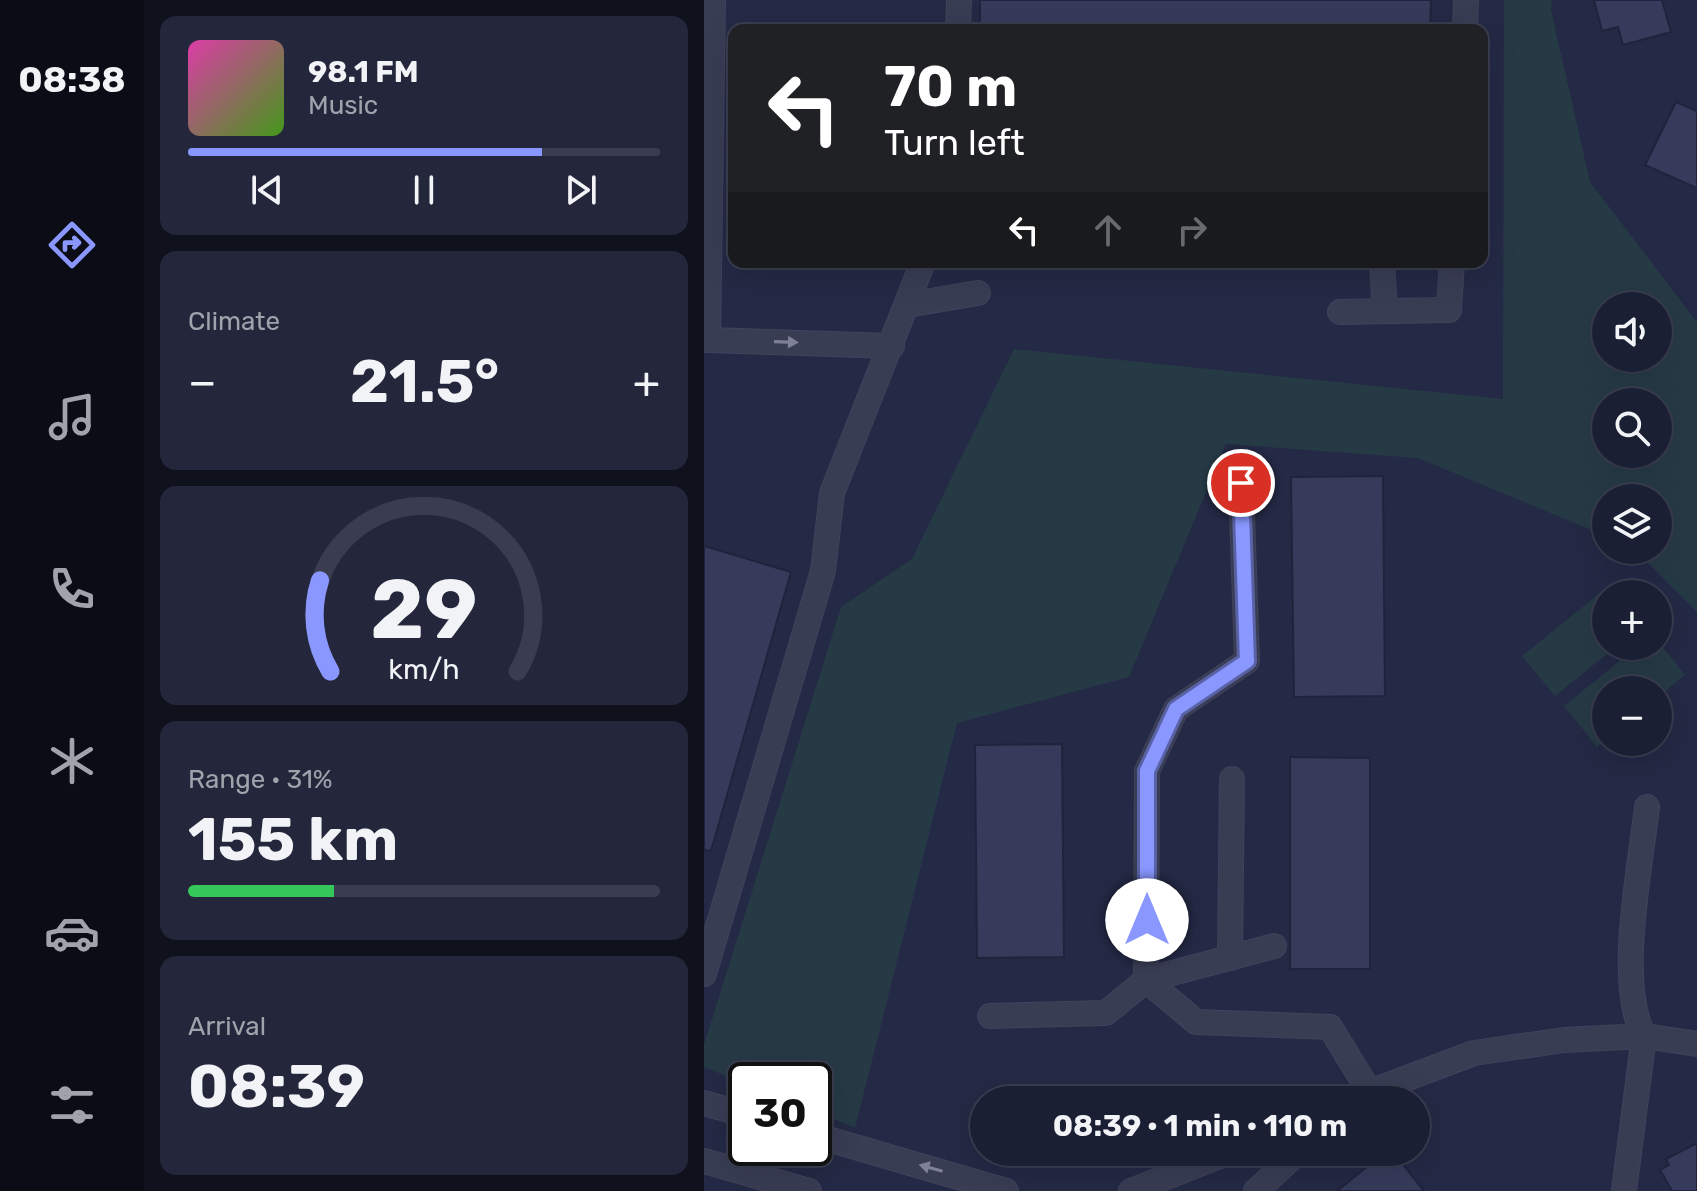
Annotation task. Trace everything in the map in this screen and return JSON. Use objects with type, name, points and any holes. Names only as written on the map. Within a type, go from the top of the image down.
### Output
[{"type":"street","points":[[713,0],[708,340],[892,346]]},
{"type":"street","points":[[958,24],[959,0]]},
{"type":"street","points":[[1465,24],[1466,0]]},
{"type":"street","points":[[704,974],[823,571],[832,493],[921,268]]},
{"type":"street","points":[[1382,268],[1385,311]]},
{"type":"street","points":[[1340,312],[1449,310],[1452,268]]},
{"type":"street","points":[[907,305],[978,293]]},
{"type":"street","points":[[1146,980],[1147,771],[1176,709],[1247,661],[1241,483]]},
{"type":"street","points":[[1230,958],[1232,779]]},
{"type":"street","points":[[1624,1191],[1644,1036],[1633,1016],[1630,989],[1647,807]]},
{"type":"street","points":[[990,1016],[1106,1013],[1146,980],[1274,946]]},
{"type":"street","points":[[1146,980],[1196,1022],[1330,1027],[1354,1086]]},
{"type":"street","points":[[1388,1086],[1474,1053],[1564,1040],[1644,1036],[1697,1044]]},
{"type":"street","points":[[704,1103],[728,1110]]},
{"type":"street","points":[[832,1140],[1006,1191]]},
{"type":"street","points":[[704,1161],[809,1191]]},
{"type":"street","points":[[1131,1191],[1194,1166]]},
{"type":"street","points":[[1256,1191],[1283,1166]]},
{"type":"shaded area","points":[[1504,0],[1552,0],[1551,10],[1590,182],[1697,322],[1697,612],[1672,587],[1672,580],[1665,580],[1649,564],[1672,564],[1672,484],[1592,484],[1592,530],[1418,458],[1226,444],[1129,677],[957,723],[855,1128],[832,1118],[832,1062],[728,1062],[728,1077],[704,1067],[704,1045],[841,607],[912,559],[1014,349],[1503,399]]},
{"type":"shaded area","points":[[1592,599],[1592,660],[1600,660],[1555,696],[1522,656]]},
{"type":"shaded area","points":[[1672,659],[1685,675],[1672,686],[1672,676],[1601,676],[1621,660]]},
{"type":"shaded area","points":[[1592,683],[1592,741],[1564,706]]},
{"type":"building","points":[[980,0],[1431,0],[1430,24],[980,24]]},
{"type":"building","points":[[1594,0],[1662,0],[1671,32],[1623,45],[1618,27],[1602,31]]},
{"type":"building","points":[[1676,102],[1697,111],[1697,188],[1645,165]]},
{"type":"building","points":[[1383,476],[1385,696],[1294,697],[1291,477]]},
{"type":"building","points":[[704,546],[791,572],[711,851],[704,850]]},
{"type":"building","points":[[1062,744],[1064,957],[977,958],[975,745]]},
{"type":"building","points":[[1290,757],[1370,758],[1370,969],[1290,969]]},
{"type":"building","points":[[1697,1143],[1697,1191],[1672,1191],[1660,1170],[1669,1165],[1666,1159]]},
{"type":"building","points":[[1368,1166],[1404,1166],[1424,1191],[1337,1191]]},
{"type":"route","points":[[1147,920],[1147,771],[1176,709],[1247,661],[1241,483]]}]
